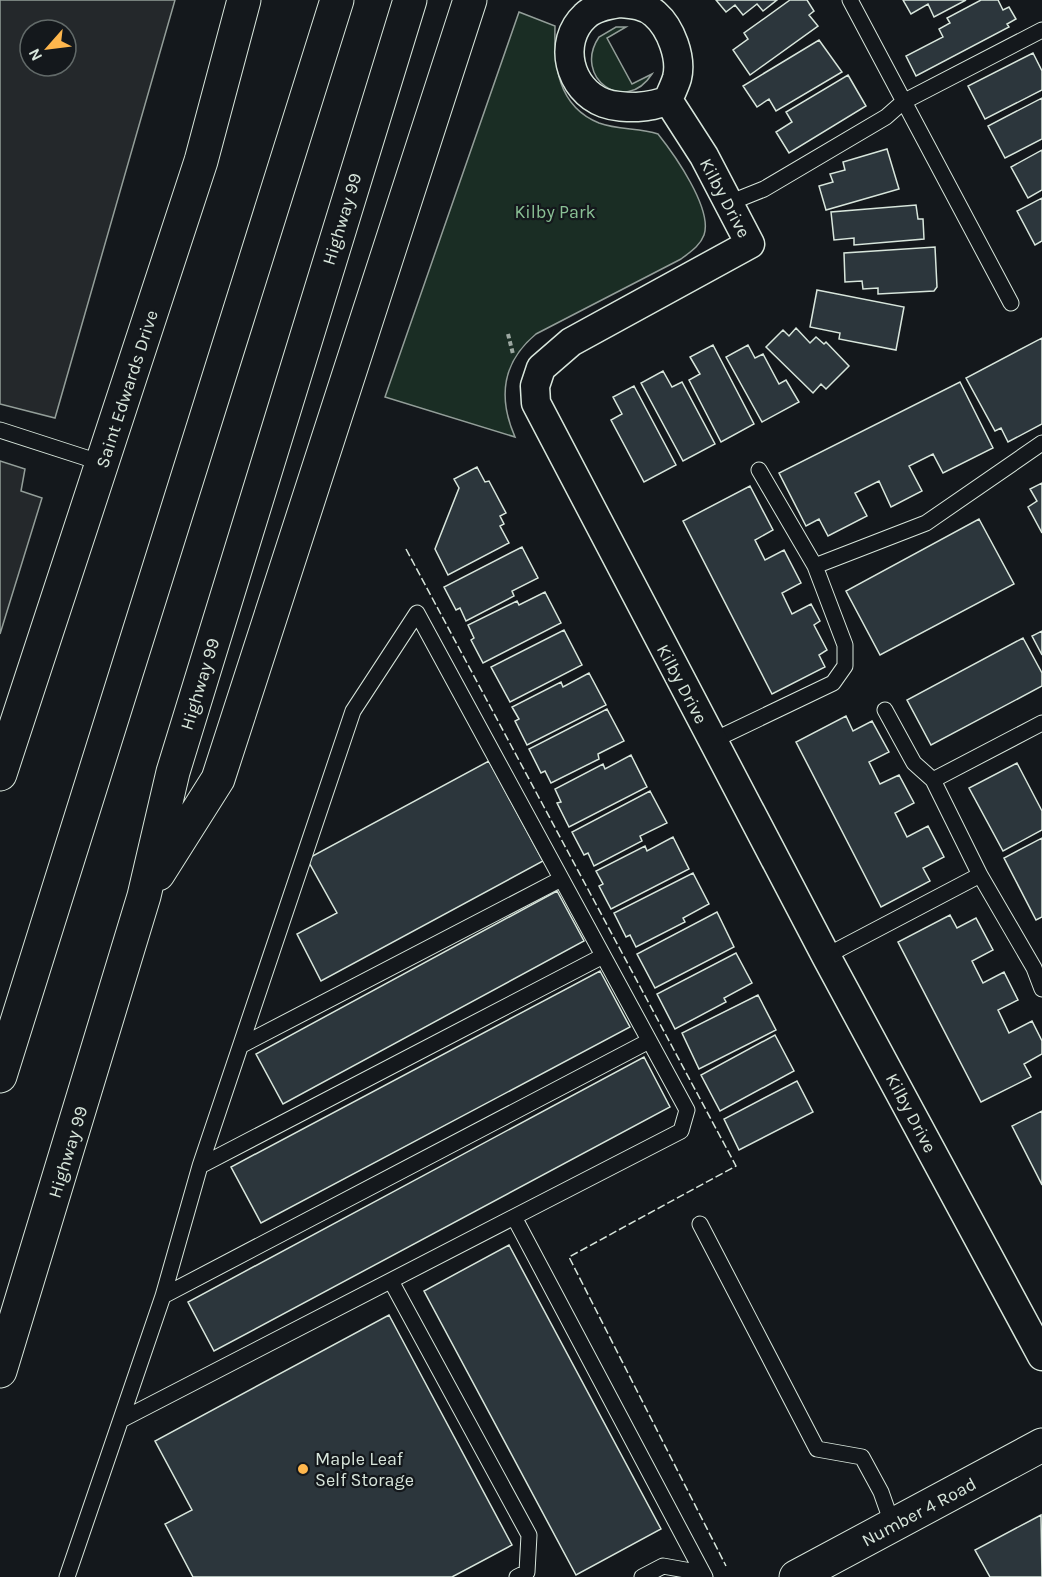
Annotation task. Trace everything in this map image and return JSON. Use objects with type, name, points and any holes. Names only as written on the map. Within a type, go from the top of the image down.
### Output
[{"type":"main road","name":"Saint Edwards Drive","points":[[2,762],[201,161],[244,0]]},
{"type":"main road","points":[[0,1076],[337,0]]},
{"type":"main road","name":"Highway 99","points":[[0,1371],[144,896],[173,772],[410,0]]},
{"type":"main road","points":[[144,896],[218,779],[470,0]]},
{"type":"main road","name":"Number 4 Road","points":[[796,1577],[1042,1445]]},
{"type":"street","name":"Kilby Drive","points":[[668,100],[729,202],[750,244],[571,342],[541,368],[535,386],[536,403],[826,956],[1042,1356]]},
{"type":"lane","points":[[850,0],[1011,303]]},
{"type":"lane","points":[[729,202],[764,189],[886,117],[903,102],[1042,30]]},
{"type":"lane","points":[[0,430],[102,463]]},
{"type":"lane","points":[[815,566],[926,523],[1042,443]]},
{"type":"lane","points":[[712,741],[833,683],[845,666],[844,645],[815,566],[759,470]]},
{"type":"lane","points":[[68,1577],[121,1420],[163,1296],[200,1166],[353,711],[417,613],[687,1110],[681,1131],[121,1420]]},
{"type":"lane","points":[[885,710],[914,763],[933,780],[980,874],[1038,966],[1042,989]]},
{"type":"lane","points":[[933,780],[1042,723]]},
{"type":"lane","points":[[826,956],[980,874]]},
{"type":"lane","points":[[242,1045],[561,879]]},
{"type":"lane","points":[[200,1166],[603,956]]},
{"type":"lane","points":[[163,1296],[650,1041]]},
{"type":"lane","points":[[514,1217],[704,1575]]},
{"type":"lane","points":[[700,1224],[817,1449],[862,1457],[881,1492],[893,1526]]},
{"type":"lane","points":[[391,1281],[529,1535],[526,1572],[517,1577]]},
{"type":"lane","points":[[642,1577],[663,1566],[704,1575]]},
{"type":"path","points":[[508,334],[513,355]]},
{"type":"green space","name":"Kilby Park","points":[[519,12],[555,26],[557,69],[561,83],[574,106],[585,116],[614,127],[658,134],[698,197],[705,224],[704,235],[700,242],[681,259],[536,334],[524,345],[509,369],[506,382],[506,409],[515,437],[385,397]]},
{"type":"green space","points":[[616,27],[626,27],[607,38],[632,84],[652,74],[641,86],[629,92],[616,91],[605,86],[597,77],[592,66],[592,52],[599,37]]},
{"type":"shaded area","points":[[0,0],[175,0],[55,418],[0,404]]},
{"type":"shaded area","points":[[0,461],[25,469],[21,491],[42,498],[0,634]]},
{"type":"building","points":[[716,0],[777,0],[763,11],[757,4],[743,15],[735,5],[726,12]]},
{"type":"building","points":[[790,0],[807,0],[814,11],[809,15],[818,26],[750,75],[733,50],[748,39],[744,33]]},
{"type":"building","points":[[903,0],[966,0],[934,17],[928,4],[911,14]]},
{"type":"building","points":[[981,0],[998,0],[1003,10],[1009,7],[1016,19],[1007,24],[1009,27],[916,76],[906,56],[943,37],[939,29],[950,23],[947,18]]},
{"type":"building","points":[[819,40],[842,72],[776,111],[769,99],[757,107],[743,86]]},
{"type":"building","points":[[1033,53],[1042,71],[1042,90],[985,119],[968,86]]},
{"type":"building","points":[[848,75],[866,106],[789,153],[776,132],[792,122],[786,112]]},
{"type":"building","points":[[1042,98],[1042,139],[1005,158],[988,126]]},
{"type":"building","points":[[887,149],[899,189],[826,210],[819,186],[833,182],[830,174],[845,170],[843,162]]},
{"type":"building","points":[[1042,150],[1042,190],[1028,198],[1011,167]]},
{"type":"building","points":[[1042,198],[1042,241],[1035,245],[1017,211]]},
{"type":"building","points":[[916,205],[918,219],[923,219],[924,239],[854,245],[854,238],[834,240],[831,212]]},
{"type":"building","points":[[935,247],[937,287],[934,291],[878,294],[878,288],[863,289],[862,281],[845,282],[844,253]]},
{"type":"building","points":[[817,290],[904,307],[896,350],[839,339],[840,333],[810,327]]},
{"type":"building","points":[[796,328],[810,343],[816,337],[824,344],[826,342],[849,366],[826,389],[821,384],[813,393],[766,347],[783,330],[789,336]]},
{"type":"building","points":[[1042,338],[1042,424],[1008,442],[1001,428],[995,431],[966,378]]},
{"type":"building","points":[[713,345],[754,424],[721,442],[689,380],[700,374],[690,357]]},
{"type":"building","points":[[748,345],[755,358],[763,354],[779,384],[786,380],[799,402],[762,422],[726,357]]},
{"type":"building","points":[[663,371],[672,387],[682,382],[715,444],[683,461],[641,383]]},
{"type":"building","points":[[960,382],[993,448],[943,473],[933,454],[909,466],[922,491],[891,507],[879,481],[855,493],[867,516],[828,536],[819,519],[806,526],[779,473]]},
{"type":"building","points":[[634,386],[676,465],[644,482],[611,420],[622,414],[613,397]]},
{"type":"building","points":[[477,467],[485,482],[489,481],[506,513],[500,516],[504,524],[500,526],[509,543],[448,575],[435,549],[459,488],[454,479]]},
{"type":"building","points":[[1042,483],[1042,533],[1028,507],[1037,501],[1030,489]]},
{"type":"building","points":[[750,486],[773,530],[755,540],[765,560],[784,550],[801,583],[782,593],[792,614],[811,604],[820,621],[814,625],[827,650],[819,655],[825,667],[772,694],[683,521]]},
{"type":"building","points":[[979,519],[1014,584],[880,655],[846,591]]},
{"type":"building","points":[[522,547],[538,578],[512,591],[514,596],[466,621],[460,608],[456,610],[444,587]]},
{"type":"building","points":[[545,592],[561,623],[483,663],[471,640],[474,638],[468,625],[517,601],[519,605]]},
{"type":"building","points":[[564,630],[582,665],[510,702],[491,667]]},
{"type":"building","points":[[1042,631],[1042,655],[1032,636]]},
{"type":"building","points":[[1023,638],[1042,673],[1042,686],[931,745],[907,700]]},
{"type":"building","points":[[589,673],[606,705],[527,745],[515,721],[519,719],[512,707],[561,682],[563,687]]},
{"type":"building","points":[[607,709],[624,741],[598,754],[599,759],[551,783],[545,771],[541,773],[529,749]]},
{"type":"building","points":[[846,716],[853,731],[872,721],[889,752],[869,762],[880,784],[899,775],[914,803],[895,813],[907,837],[928,826],[944,857],[923,868],[930,881],[881,907],[796,742]]},
{"type":"building","points":[[631,755],[647,787],[569,827],[557,803],[561,802],[555,789],[603,764],[605,769]]},
{"type":"building","points":[[489,761],[543,861],[321,981],[297,934],[337,913],[307,859]]},
{"type":"building","points":[[1017,763],[1042,811],[1042,830],[1003,851],[969,788]]},
{"type":"building","points":[[650,791],[667,823],[640,836],[642,841],[594,866],[588,853],[584,855],[572,832]]},
{"type":"building","points":[[673,837],[689,869],[611,909],[599,886],[603,884],[596,871],[645,846],[647,851]]},
{"type":"building","points":[[1042,838],[1042,917],[1036,920],[1004,858]]},
{"type":"building","points":[[693,873],[709,904],[683,918],[685,922],[636,947],[630,935],[626,937],[614,913]]},
{"type":"building","points":[[557,891],[584,941],[283,1104],[256,1054]]},
{"type":"building","points":[[717,912],[734,947],[655,988],[637,954]]},
{"type":"building","points":[[950,915],[957,928],[976,918],[993,950],[972,961],[983,983],[1004,972],[1018,1000],[998,1010],[1009,1033],[1032,1021],[1042,1041],[1042,1054],[1024,1064],[1031,1077],[981,1102],[898,942]]},
{"type":"building","points":[[736,953],[752,983],[724,998],[726,1002],[675,1029],[657,994]]},
{"type":"building","points":[[600,971],[630,1027],[261,1223],[231,1167]]},
{"type":"building","points":[[758,995],[776,1030],[699,1069],[682,1033]]},
{"type":"building","points":[[775,1035],[794,1071],[720,1111],[701,1075]]},
{"type":"building","points":[[644,1057],[670,1107],[214,1351],[188,1302]]},
{"type":"building","points":[[797,1081],[813,1112],[739,1150],[724,1119]]},
{"type":"building","points":[[1042,1111],[1042,1185],[1012,1126]]},
{"type":"building","points":[[509,1245],[661,1529],[576,1575],[424,1291]]},
{"type":"building","points":[[389,1315],[512,1545],[452,1577],[193,1577],[165,1524],[192,1510],[155,1441]]},
{"type":"building","points":[[1041,1515],[1042,1577],[990,1577],[975,1550]]},
{"type":"fence","points":[[406,549],[736,1166],[569,1257],[726,1566]]},
{"type":"place","name":"Maple Leaf Self Storage","points":[[303,1469]]}]
